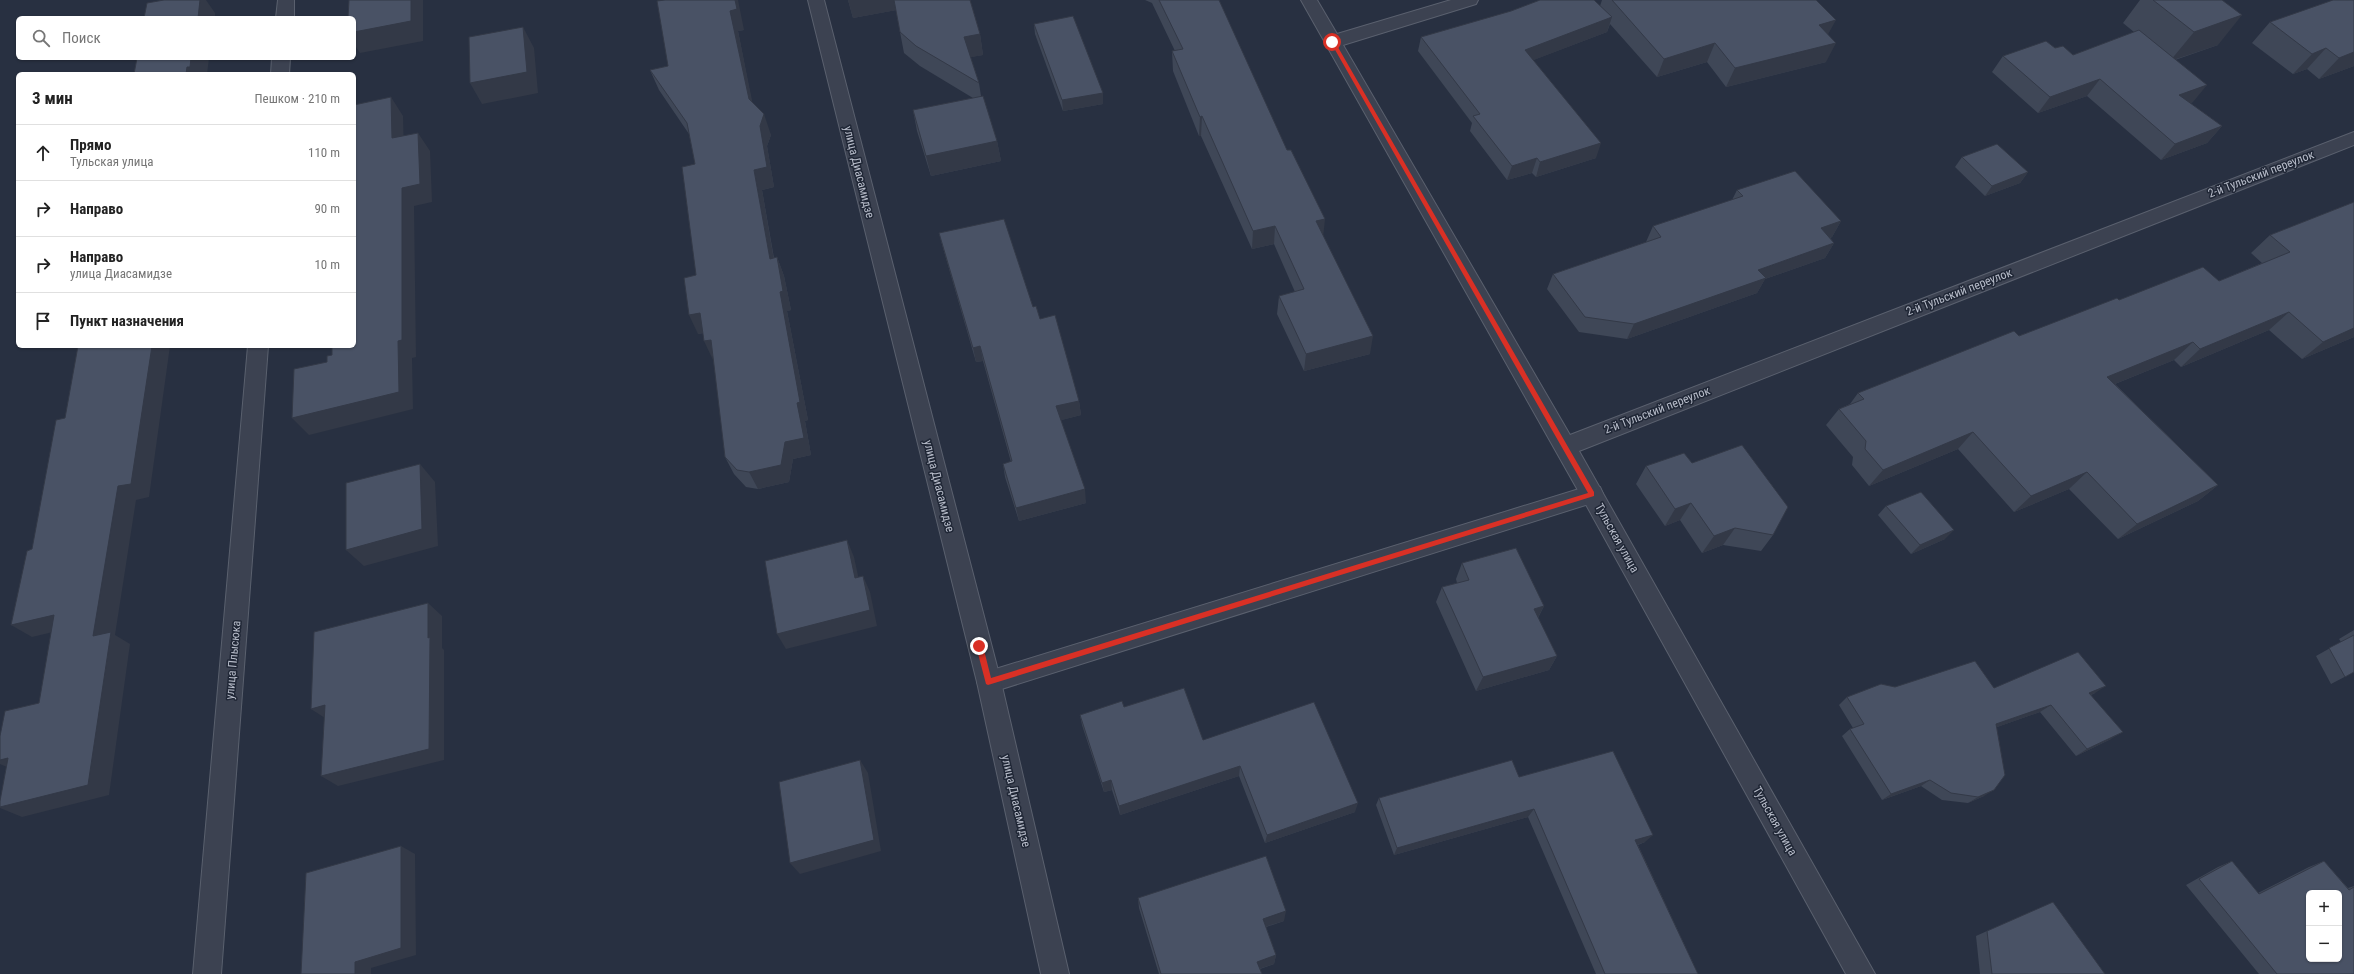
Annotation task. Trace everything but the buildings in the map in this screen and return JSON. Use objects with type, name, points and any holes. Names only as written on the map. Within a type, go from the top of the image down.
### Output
[{"type":"street","points":[[284,16],[286,0]]},
{"type":"street","name":"улица Диасамидзе","points":[[816,0],[988,682],[1055,974]]},
{"type":"street","name":"Тульская улица","points":[[1309,0],[1592,494],[1861,974]]},
{"type":"street","points":[[1332,42],[1470,0]]},
{"type":"street","points":[[280,72],[281,60]]},
{"type":"street","name":"2-й Тульский переулок","points":[[1564,447],[2354,138]]},
{"type":"street","name":"улица Плысюка","points":[[207,974],[258,348]]},
{"type":"street","points":[[988,682],[1592,494]]},
{"type":"route","points":[[979,646],[988,682],[1592,494],[1332,42]]}]
